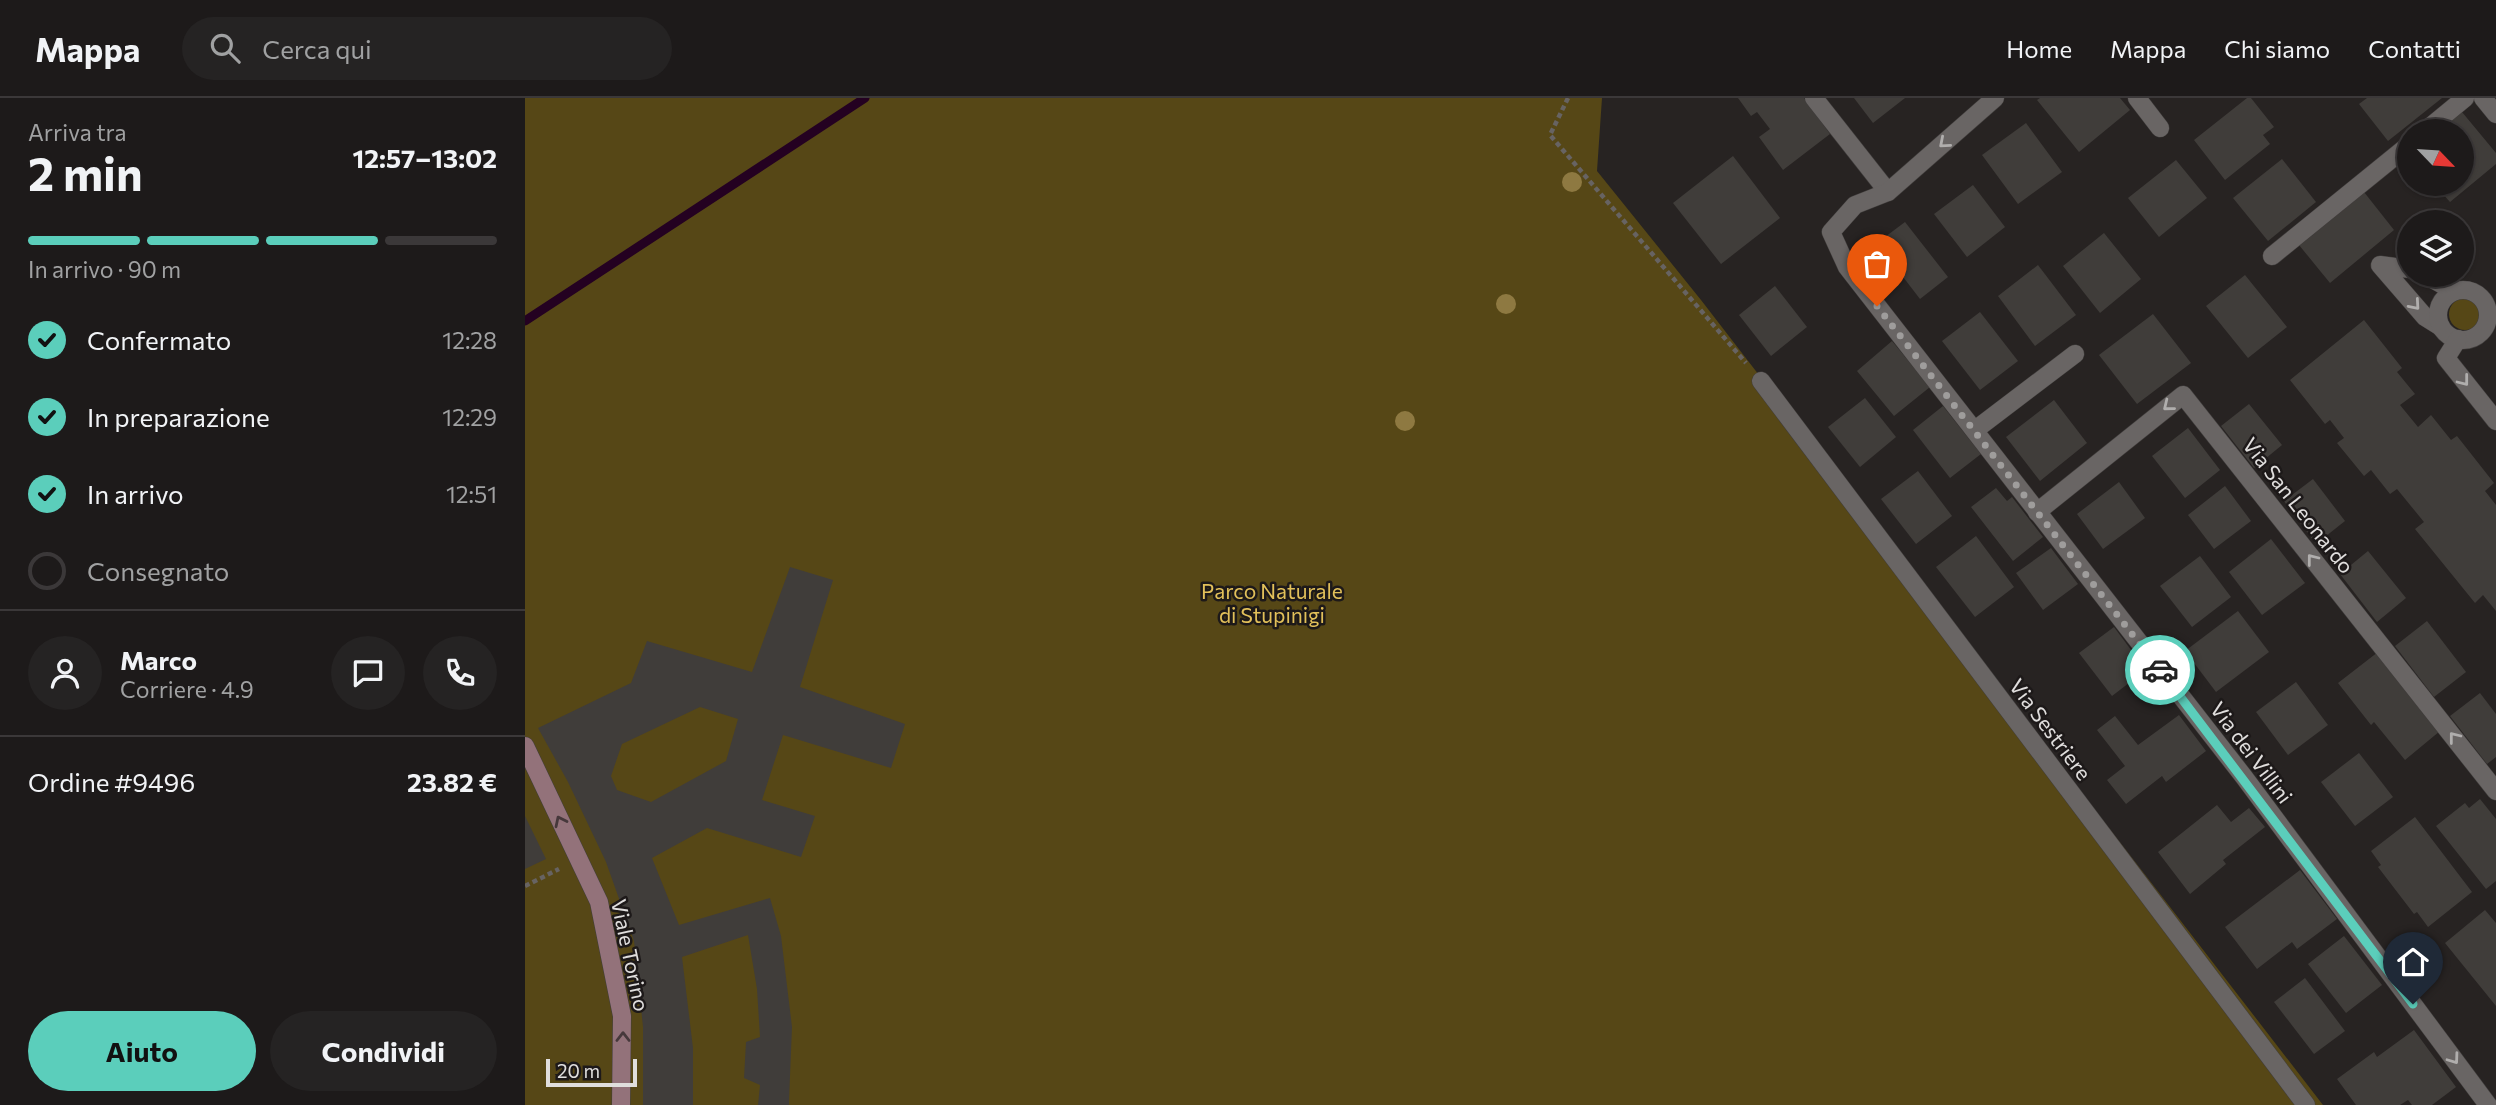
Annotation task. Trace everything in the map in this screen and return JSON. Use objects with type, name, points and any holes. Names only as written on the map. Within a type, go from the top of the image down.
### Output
[{"type":"main road","name":"Viale Torino","points":[[525,746],[599,902],[622,1016],[621,1105]]},
{"type":"street","points":[[1814,98],[1888,192],[1995,98]]},
{"type":"street","points":[[2137,98],[2160,128]]},
{"type":"street","points":[[2440,119],[2466,98]]},
{"type":"street","points":[[2483,98],[2496,114]]},
{"type":"street","points":[[2272,256],[2397,155]]},
{"type":"street","name":"Via dei Villini","points":[[1888,192],[1855,205],[1831,232],[1847,267],[2244,777],[2488,1105]]},
{"type":"street","points":[[2397,267],[2380,265],[2397,285]]},
{"type":"street","points":[[2399,287],[2425,317],[2441,327]]},
{"type":"street","points":[[2447,287],[2454,291],[2476,292],[2491,301],[2488,319],[2490,326],[2473,338],[2458,339],[2447,335],[2441,327],[2438,319],[2441,303],[2454,291]]},
{"type":"street","points":[[2458,339],[2446,358],[2496,421]]},
{"type":"street","points":[[1975,430],[2075,354]]},
{"type":"street","name":"Via Sestriere","points":[[1761,380],[2306,1105]]},
{"type":"street","name":"Via San Leonardo","points":[[2037,512],[2183,395],[2496,791]]},
{"type":"path","points":[[1569,98],[1550,135],[1761,380]]},
{"type":"path","points":[[525,886],[563,866]]},
{"type":"green space","name":"Parco Naturale di Stupinigi","points":[[525,98],[1602,98],[1597,171],[1701,300],[2323,1105],[525,1105]]},
{"type":"green space","points":[[2465,298],[2477,302],[2481,314],[2477,326],[2465,330],[2453,326],[2449,314],[2453,302]]},
{"type":"building","points":[[1738,98],[1804,98],[1830,134],[1783,170],[1759,137],[1770,129],[1757,112],[1751,116]]},
{"type":"building","points":[[1854,98],[1905,98],[1873,123]]},
{"type":"building","points":[[2120,98],[2130,110],[2079,152],[2037,100]]},
{"type":"building","points":[[2247,98],[2251,98],[2274,127],[2263,135],[2270,144],[2225,180],[2194,140]]},
{"type":"building","points":[[2367,98],[2442,98],[2416,119],[2397,119],[2397,134],[2388,141],[2359,104]]},
{"type":"building","points":[[2462,112],[2468,119],[2454,119]]},
{"type":"building","points":[[2026,123],[2062,172],[2018,204],[1982,155]]},
{"type":"building","points":[[2475,128],[2496,153],[2496,164],[2475,181]]},
{"type":"building","points":[[1733,156],[1780,218],[1721,264],[1673,203]]},
{"type":"building","points":[[2282,159],[2316,202],[2268,241],[2233,198]]},
{"type":"building","points":[[2176,160],[2207,198],[2159,237],[2128,198]]},
{"type":"building","points":[[1973,185],[2005,227],[1967,257],[1934,214]]},
{"type":"building","points":[[2364,192],[2394,230],[2330,283],[2299,245]]},
{"type":"building","points":[[2445,196],[2457,196],[2450,202]]},
{"type":"building","points":[[1905,222],[1948,277],[1920,299],[1877,243]]},
{"type":"building","points":[[2104,233],[2141,279],[2100,313],[2063,266]]},
{"type":"building","points":[[2038,265],[2076,315],[2035,346],[1998,296]]},
{"type":"building","points":[[2245,275],[2287,327],[2248,358],[2206,306]]},
{"type":"building","points":[[1775,286],[1807,327],[1771,356],[1739,315]]},
{"type":"building","points":[[1980,312],[2018,361],[1980,390],[1942,341]]},
{"type":"building","points":[[2153,314],[2191,363],[2137,404],[2099,355]]},
{"type":"building","points":[[2364,320],[2402,368],[2397,372],[2415,394],[2400,405],[2418,427],[2431,415],[2451,440],[2457,436],[2494,483],[2485,491],[2496,505],[2496,611],[2483,595],[2475,603],[2415,529],[2424,522],[2397,489],[2390,494],[2371,470],[2364,476],[2337,443],[2344,438],[2330,420],[2325,424],[2290,380]]},
{"type":"building","points":[[1892,341],[1930,387],[1894,416],[1857,371]]},
{"type":"building","points":[[1865,398],[1896,437],[1860,467],[1828,427]]},
{"type":"building","points":[[2054,400],[2087,443],[2040,481],[2006,437]]},
{"type":"building","points":[[2249,404],[2282,445],[2254,468],[2221,426]]},
{"type":"building","points":[[1943,406],[1981,454],[1950,478],[1913,430]]},
{"type":"building","points":[[2188,428],[2220,470],[2185,498],[2152,456]]},
{"type":"building","points":[[1918,471],[1952,516],[1916,544],[1881,499]]},
{"type":"building","points":[[2313,479],[2345,521],[2316,544],[2284,501]]},
{"type":"building","points":[[2119,482],[2145,518],[2103,549],[2077,514]]},
{"type":"building","points":[[2225,486],[2251,521],[2214,549],[2188,515]]},
{"type":"building","points":[[1996,488],[2007,501],[2012,497],[2043,537],[2013,561],[1971,507]]},
{"type":"building","points":[[1976,536],[2014,587],[1975,617],[1936,567]]},
{"type":"building","points":[[2271,539],[2305,583],[2262,615],[2229,572]]},
{"type":"building","points":[[2051,548],[2078,584],[2043,610],[2016,573]]},
{"type":"building","points":[[2368,551],[2406,598],[2377,622],[2340,574]]},
{"type":"building","points":[[2200,556],[2231,597],[2192,627],[2160,586]]},
{"type":"building","points":[[790,567],[833,580],[800,687],[905,724],[891,768],[783,735],[762,800],[815,816],[801,857],[707,828],[652,858],[679,925],[770,898],[781,936],[792,1027],[789,1105],[758,1105],[760,1085],[744,1078],[746,1042],[760,1037],[757,989],[748,935],[682,957],[693,1048],[693,1105],[643,1105],[643,1027],[634,941],[606,862],[568,782],[538,728],[631,683],[647,641],[752,672]],"holes":[[[700,707],[738,719],[726,761],[651,802],[617,790],[611,776],[622,744]]]},
{"type":"building","points":[[2238,611],[2269,652],[2216,692],[2185,651]]},
{"type":"building","points":[[2427,621],[2466,672],[2434,697],[2395,646]]},
{"type":"building","points":[[2114,627],[2146,670],[2112,696],[2079,653]]},
{"type":"building","points":[[2378,652],[2440,731],[2405,760],[2374,722],[2371,725],[2338,683]]},
{"type":"building","points":[[2296,682],[2328,725],[2288,755],[2256,712]]},
{"type":"building","points":[[2480,693],[2496,714],[2496,757],[2487,764],[2450,716]]},
{"type":"building","points":[[2179,715],[2206,751],[2166,782],[2162,776],[2126,804],[2107,780],[2125,766],[2097,730],[2115,716],[2138,745]]},
{"type":"building","points":[[2359,753],[2393,797],[2355,826],[2321,782]]},
{"type":"building","points":[[2480,799],[2496,819],[2496,881],[2486,889],[2436,826],[2465,803],[2469,808]]},
{"type":"building","points":[[2217,805],[2231,822],[2249,808],[2265,827],[2223,860],[2226,864],[2190,894],[2158,852]]},
{"type":"building","points":[[525,816],[546,859],[525,869]]},
{"type":"building","points":[[2415,817],[2472,892],[2428,927],[2417,912],[2414,914],[2378,867],[2381,865],[2371,851]]},
{"type":"building","points":[[2300,870],[2337,919],[2297,949],[2292,942],[2257,969],[2225,927]]},
{"type":"building","points":[[2485,910],[2496,923],[2496,1006],[2445,943]]},
{"type":"building","points":[[2344,936],[2382,985],[2346,1013],[2308,964]]},
{"type":"building","points":[[2305,978],[2345,1031],[2314,1054],[2274,1002]]},
{"type":"building","points":[[2414,1030],[2456,1087],[2432,1105],[2412,1105],[2408,1100],[2400,1105],[2356,1105],[2337,1079],[2374,1052],[2377,1057]]},
{"type":"waterway","points":[[525,321],[865,98]]},
{"type":"way so far","points":[[1877,306],[2160,670]]},
{"type":"route","points":[[2160,670],[2244,777],[2413,1004]]}]
